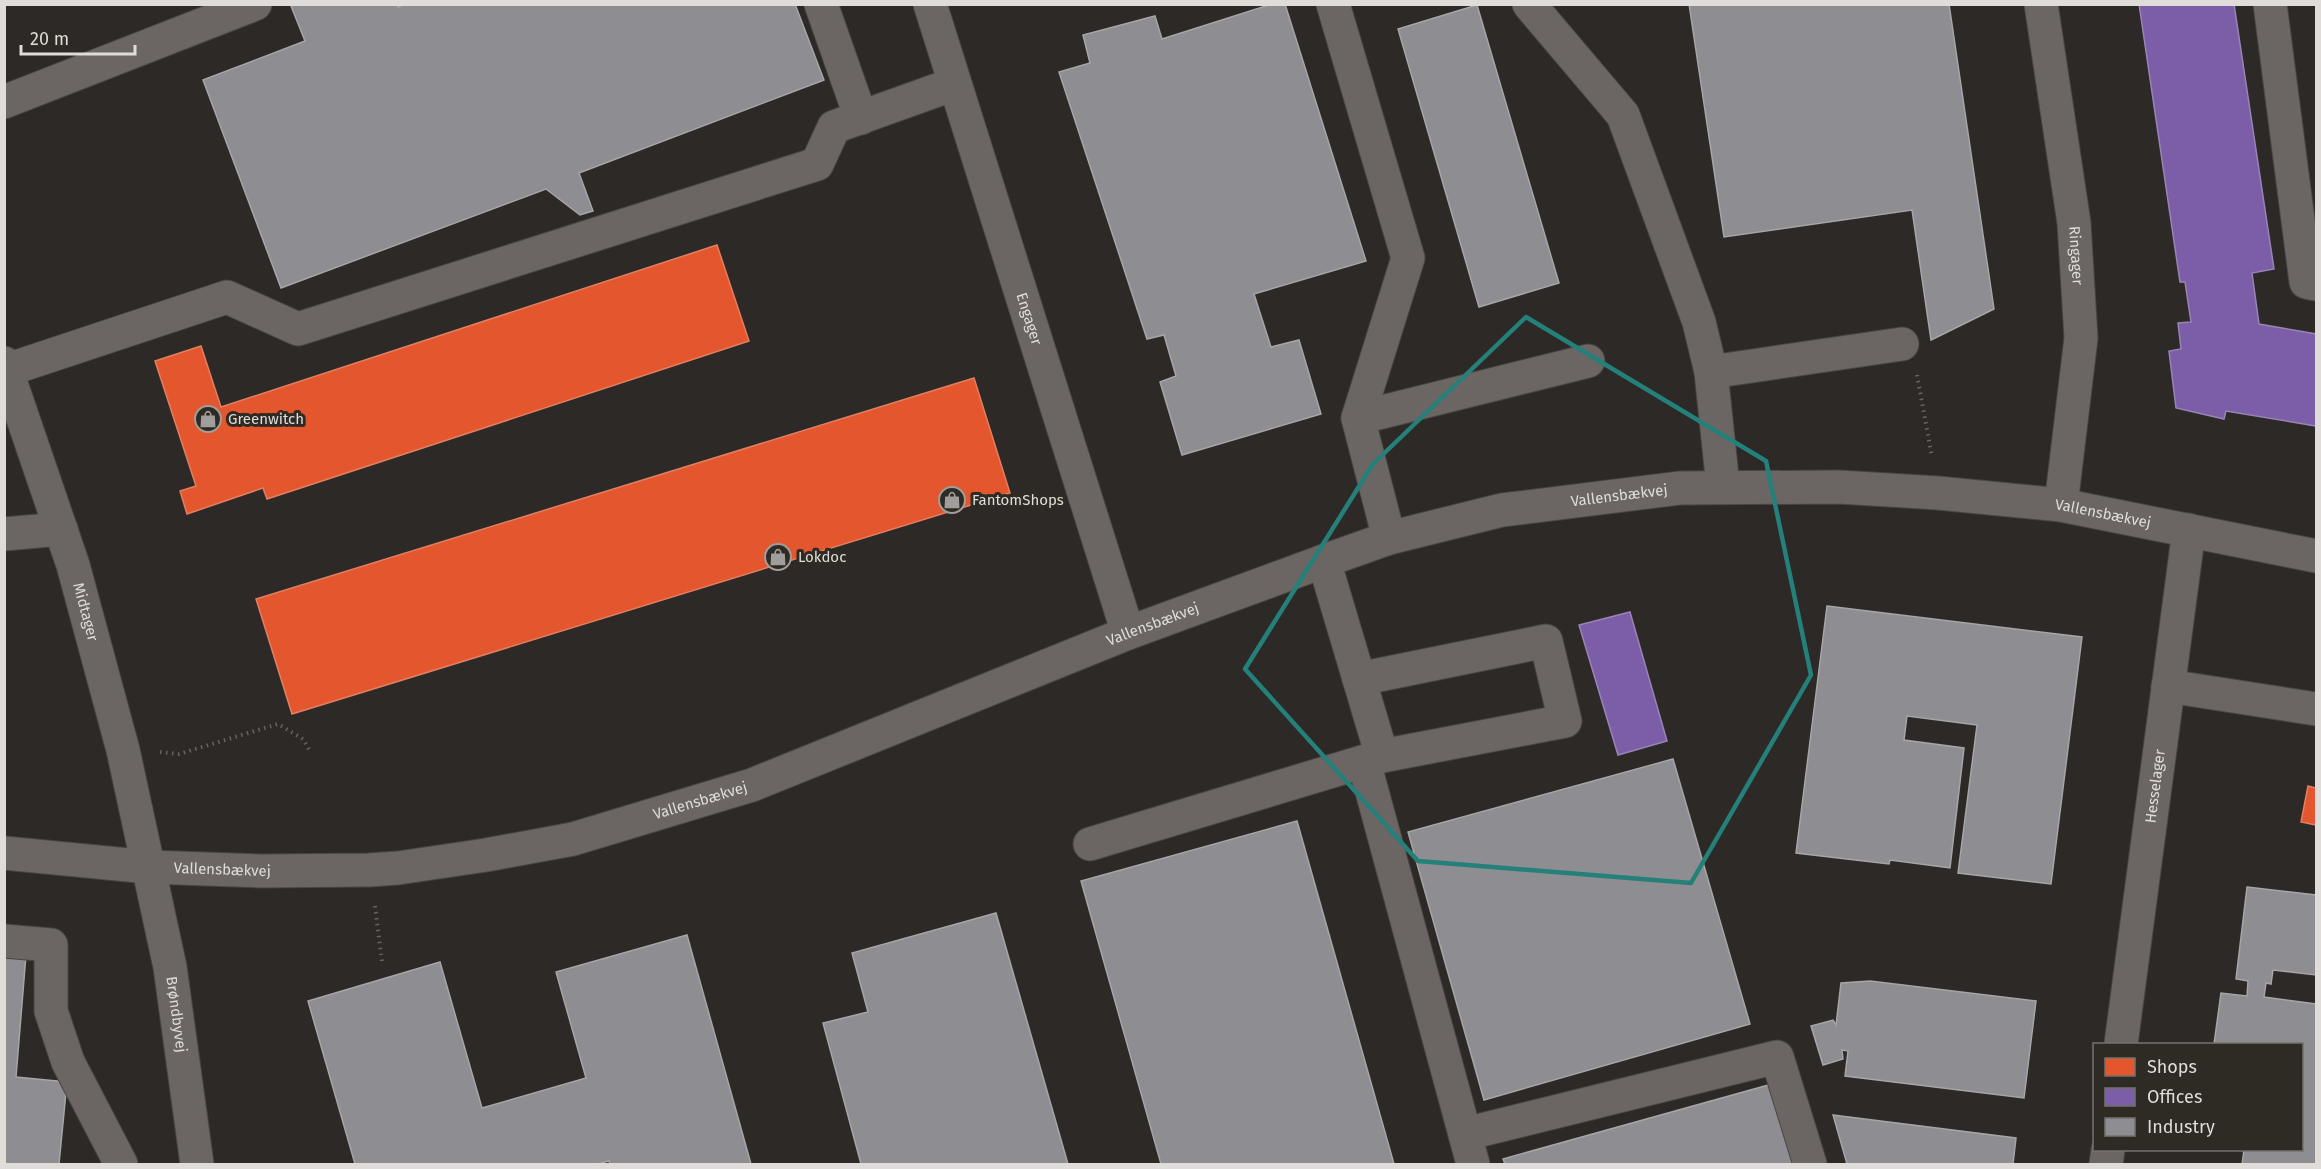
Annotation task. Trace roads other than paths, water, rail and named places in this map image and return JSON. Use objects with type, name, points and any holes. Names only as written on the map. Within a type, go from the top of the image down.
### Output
[{"type":"street","points":[[4,102],[255,4]]},
{"type":"street","points":[[821,4],[861,118]]},
{"type":"street","name":"Engager","points":[[930,4],[1128,633]]},
{"type":"street","points":[[1333,4],[1408,258],[1359,418],[1389,538]]},
{"type":"street","points":[[1529,4],[1623,115],[1699,322],[1711,372],[1723,486]]},
{"type":"street","name":"Ringager","points":[[2041,4],[2074,223],[2081,338],[2061,505]]},
{"type":"street","points":[[2270,4],[2306,282],[2316,284]]},
{"type":"street","points":[[6,366],[227,297],[298,329],[817,164],[834,127],[954,84]]},
{"type":"street","points":[[1711,372],[1902,344]]},
{"type":"street","points":[[1359,418],[1588,361]]},
{"type":"street","name":"Midtager","points":[[6,366],[73,565],[123,750],[149,867]]},
{"type":"street","name":"Vallensbækvej","points":[[4,853],[149,867],[262,871],[369,870],[486,855],[573,839],[753,785],[1128,633],[1324,561],[1389,538],[1502,510],[1680,488],[1839,487],[1938,493],[2061,505],[2316,556]]},
{"type":"street","points":[[4,534],[61,529]]},
{"type":"street","name":"Hesselager","points":[[2121,1043],[2189,530]]},
{"type":"street","points":[[1324,561],[1359,679],[1373,759],[1469,1149],[1777,1058],[1810,1164]]},
{"type":"street","points":[[1090,844],[1373,759],[1565,722],[1546,641],[1359,679]]},
{"type":"street","points":[[2168,686],[2316,709]]},
{"type":"street","name":"Brøndbyvej","points":[[149,867],[170,967],[197,1164]]},
{"type":"street","points":[[4,942],[51,945],[51,1011],[68,1062],[121,1164]]},
{"type":"place","name":"Greenwitch","points":[[208,419]]},
{"type":"place","name":"FantomShops","points":[[952,500]]},
{"type":"place","name":"Lokdoc","points":[[778,557]]}]
